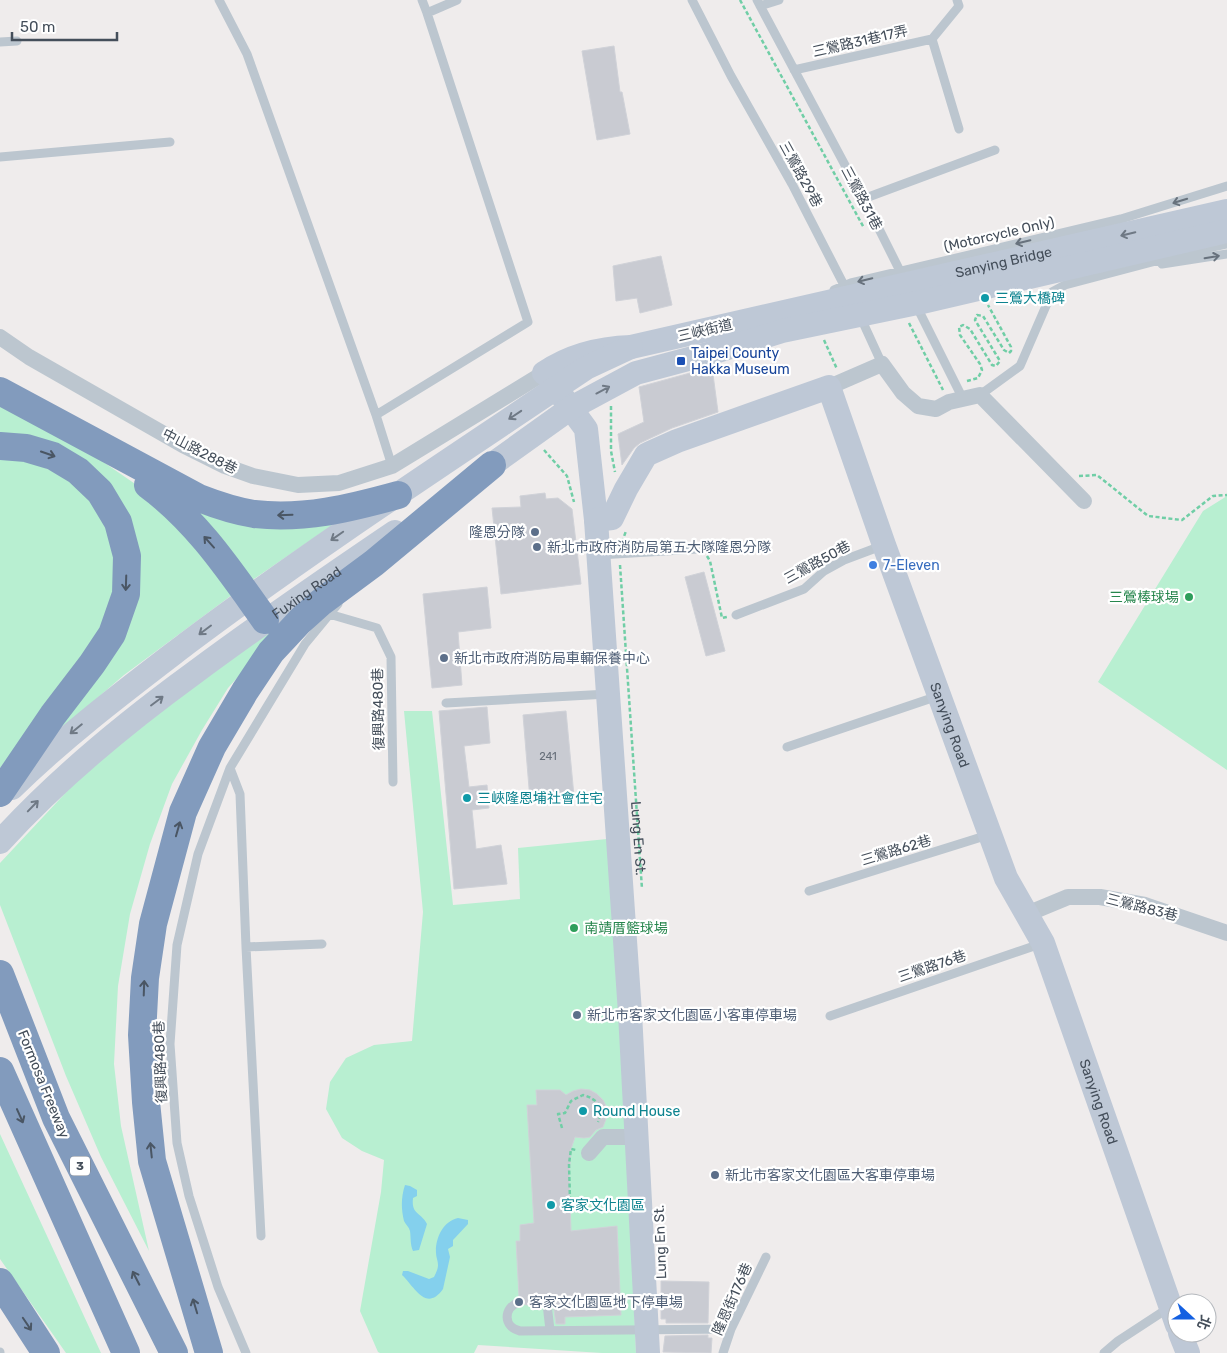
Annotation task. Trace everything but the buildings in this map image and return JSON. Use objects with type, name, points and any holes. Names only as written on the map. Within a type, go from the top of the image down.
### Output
[{"type":"highway","points":[[0,390],[199,498],[226,508],[254,514],[313,514],[365,504],[398,495]]},
{"type":"highway","points":[[29,407],[136,476],[165,497],[215,549],[265,620]]},
{"type":"highway","points":[[0,446],[26,448],[54,456],[78,471],[100,492],[118,522],[128,556],[126,594],[112,634],[53,715],[0,793]]},
{"type":"highway","points":[[209,1353],[152,1161],[142,1035],[145,978],[153,924],[183,812],[212,747],[245,691],[271,652],[320,603],[374,563],[492,465]]},
{"type":"highway","name":"Formosa Freeway","points":[[0,974],[56,1118],[174,1353]]},
{"type":"highway","points":[[0,1072],[126,1353]]},
{"type":"highway","points":[[2,1288],[46,1353]]},
{"type":"main road","name":"Sanying Bridge","points":[[780,322],[1227,211]]},
{"type":"main road","name":"Sanying Bridge","points":[[780,322],[915,311],[1227,231]]},
{"type":"main road","name":"三峽街道","points":[[630,347],[780,322]]},
{"type":"main road","name":"三峽街道","points":[[636,373],[711,353],[780,322]]},
{"type":"main road","name":"Fuxing Road","points":[[0,800],[63,740],[113,700],[249,597],[398,495],[550,380],[586,368],[630,347]]},
{"type":"main road","name":"Fuxing Road","points":[[0,842],[39,800],[129,721],[265,620],[492,465],[570,408],[636,373]]},
{"type":"main road","name":"Lung En St.","points":[[550,380],[586,429],[596,520],[609,555],[608,694],[630,1013],[648,1353]]},
{"type":"main road","points":[[596,520],[612,518],[646,455],[677,441],[836,384]]},
{"type":"main road","name":"Sanying Road","points":[[836,384],[884,544],[1006,878],[1043,943],[1167,1296]]},
{"type":"street","name":"中山路288巷","points":[[0,337],[29,357],[225,466],[253,476],[298,485],[339,483],[392,466],[550,380]]},
{"type":"street","points":[[836,384],[882,364],[903,393],[918,406],[936,409],[956,400],[980,395],[1084,501]]},
{"type":"street","name":"三鶯路83巷","points":[[1027,914],[1068,898],[1100,897],[1145,905],[1227,933]]},
{"type":"street","points":[[589,1153],[603,1137],[637,1136]]},
{"type":"lane","points":[[219,0],[247,54],[376,415],[392,466]]},
{"type":"lane","points":[[376,415],[528,322],[422,0]]},
{"type":"lane","points":[[427,12],[457,0]]},
{"type":"lane","name":"三鶯路29巷","points":[[692,0],[731,76],[792,184],[853,302],[882,364]]},
{"type":"lane","points":[[758,3],[779,0]]},
{"type":"lane","points":[[957,0],[959,6],[932,39],[959,129]]},
{"type":"lane","name":"三鶯路31巷","points":[[758,3],[863,199],[956,400]]},
{"type":"lane","name":"三鶯路31巷17弄","points":[[794,70],[932,39]]},
{"type":"lane","points":[[0,42],[17,41]]},
{"type":"lane","points":[[0,157],[170,142]]},
{"type":"lane","points":[[863,199],[995,150]]},
{"type":"lane","name":"(Motorcycle Only)","points":[[780,322],[851,283],[1121,219],[1227,186]]},
{"type":"lane","points":[[980,395],[1020,366],[1052,292],[1074,282],[1227,244]]},
{"type":"lane","points":[[915,311],[1227,254]]},
{"type":"lane","name":"三鶯路50巷","points":[[736,615],[804,588],[824,572],[844,560],[884,544]]},
{"type":"lane","points":[[609,555],[698,549]]},
{"type":"lane","name":"復興路480巷","points":[[246,1353],[218,1287],[189,1196],[177,1143],[170,1044],[177,946],[198,854],[230,768],[305,644],[374,563]]},
{"type":"lane","name":"復興路480巷","points":[[329,614],[377,628],[391,656],[393,782]]},
{"type":"lane","points":[[446,703],[608,694]]},
{"type":"lane","points":[[787,747],[940,696]]},
{"type":"lane","points":[[230,768],[240,794],[260,1236]]},
{"type":"lane","name":"三鶯路62巷","points":[[809,891],[991,834]]},
{"type":"lane","name":"三鶯路76巷","points":[[830,1016],[1043,943]]},
{"type":"lane","points":[[246,947],[322,944]]},
{"type":"lane","name":"隆恩街176巷","points":[[723,1353],[731,1329],[766,1256]]},
{"type":"lane","points":[[519,1302],[507,1313],[506,1320],[511,1327],[520,1331],[635,1330],[648,1328],[731,1329]]},
{"type":"lane","points":[[547,1304],[550,1330]]},
{"type":"lane","points":[[1104,1353],[1118,1341],[1167,1319]]},
{"type":"path","points":[[740,0],[868,235]]},
{"type":"path","points":[[978,378],[982,367],[960,335],[959,327],[962,325],[970,329],[992,365],[999,365],[999,358],[975,320],[977,315],[983,316],[1004,350],[1009,353],[1011,350],[985,298]]},
{"type":"path","points":[[915,311],[956,400]]},
{"type":"path","points":[[824,340],[836,384]]},
{"type":"path","points":[[611,400],[611,451],[614,471],[621,478],[635,475]]},
{"type":"path","points":[[1060,477],[1098,475],[1148,516],[1182,520],[1213,496],[1227,494]]},
{"type":"path","name":"Lung En St.","points":[[628,525],[609,555],[642,896]]},
{"type":"path","points":[[698,549],[710,561],[722,618],[736,615]]},
{"type":"path","points":[[562,1128],[558,1114],[565,1113],[571,1101],[583,1096],[596,1100],[601,1108],[602,1115],[596,1126]]},
{"type":"path","points":[[563,1200],[570,1200],[569,1164],[571,1149],[589,1153]]},
{"type":"green space","points":[[0,405],[86,450],[141,488],[236,592],[124,675],[66,725],[62,726],[121,641],[119,500],[0,435]]},
{"type":"green space","points":[[0,454],[15,455],[85,485],[116,538],[118,596],[91,653],[0,768]]},
{"type":"green space","points":[[168,489],[332,523],[331,526],[248,583]]},
{"type":"green space","name":"三鶯棒球場","points":[[1227,496],[1227,770],[1098,682],[1203,511]]},
{"type":"green space","points":[[310,597],[228,688],[202,730],[172,784],[150,844],[130,914],[118,986],[114,1064],[121,1126],[149,1251],[101,1157],[66,1076],[0,905],[0,863],[72,786],[104,756]]},
{"type":"green space","points":[[404,711],[432,711],[453,905],[520,899],[518,848],[607,839],[620,957],[636,1353],[602,1353],[478,1345],[474,1353],[380,1353],[360,1311],[381,1192],[384,1160],[362,1151],[342,1138],[326,1109],[330,1082],[346,1058],[374,1045],[412,1041],[423,912]]},
{"type":"green space","points":[[0,1134],[101,1353],[66,1353],[0,1259]]},
{"type":"water","points":[[405,1185],[417,1190],[417,1196],[413,1198],[414,1208],[427,1224],[419,1250],[413,1251],[410,1231],[404,1221],[402,1198]]},
{"type":"water","points":[[458,1218],[468,1220],[468,1224],[453,1240],[453,1246],[448,1249],[450,1257],[443,1289],[437,1296],[426,1298],[416,1291],[402,1275],[403,1271],[429,1279],[434,1277],[438,1266],[436,1248],[441,1231],[448,1223]]},
{"type":"place","name":"三鶯大橋碑","points":[[985,298]]},
{"type":"place","name":"Taipei County Hakka Museum","points":[[681,361]]},
{"type":"place","name":"隆恩分隊","points":[[535,532]]},
{"type":"place","name":"新北市政府消防局第五大隊隆恩分隊","points":[[537,547]]},
{"type":"place","name":"7-Eleven","points":[[873,565]]},
{"type":"place","name":"三鶯棒球場","points":[[1189,597]]},
{"type":"place","name":"新北市政府消防局車輛保養中心","points":[[444,658]]},
{"type":"place","name":"三峽隆恩埔社會住宅","points":[[467,798]]},
{"type":"place","name":"南靖厝籃球場","points":[[574,928]]},
{"type":"place","name":"新北市客家文化園區小客車停車場","points":[[577,1015]]},
{"type":"place","name":"Round House","points":[[583,1111]]},
{"type":"place","name":"新北市客家文化園區大客車停車場","points":[[715,1175]]},
{"type":"place","name":"客家文化園區","points":[[551,1205]]},
{"type":"place","name":"客家文化園區地下停車場","points":[[519,1302]]}]
